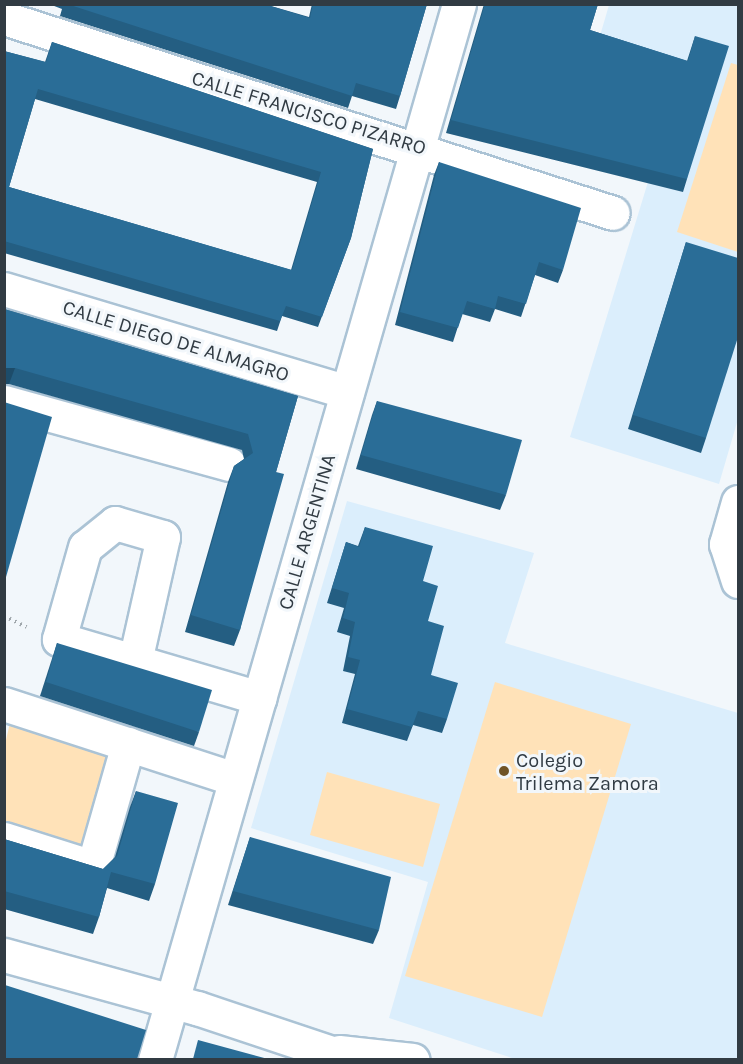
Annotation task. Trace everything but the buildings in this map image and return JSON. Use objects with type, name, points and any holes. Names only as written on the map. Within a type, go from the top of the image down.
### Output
[{"type":"street","name":"CALLE ARGENTINA","points":[[155,1059],[459,4]]},
{"type":"street","name":"CALLE FRANCISCO PIZARRO","points":[[4,18],[418,147],[613,213]]},
{"type":"street","name":"CALLE DIEGO DE ALMAGRO","points":[[4,289],[347,392]]},
{"type":"street","points":[[4,402],[229,464]]},
{"type":"street","points":[[738,502],[726,544],[738,581]]},
{"type":"street","points":[[135,662],[259,698]]},
{"type":"street","points":[[4,704],[235,779]]},
{"type":"street","points":[[4,839],[93,867],[128,744]]},
{"type":"street","points":[[4,955],[172,1000],[345,1056],[413,1059]]},
{"type":"shaded area","points":[[609,5],[738,5],[738,419],[719,484],[570,437],[681,74],[597,46]]},
{"type":"shaded area","points":[[731,63],[738,65],[738,252],[677,232]]},
{"type":"shaded area","name":"Colegio Trilema Zamora","points":[[347,501],[534,553],[505,643],[738,713],[738,1059],[515,1059],[389,1018],[428,882],[251,828]]},
{"type":"shaded area","points":[[495,682],[631,724],[542,1017],[405,976]]},
{"type":"shaded area","points":[[10,723],[109,749],[83,850],[5,829],[5,744]]},
{"type":"shaded area","points":[[327,772],[440,804],[423,867],[310,835]]},
{"type":"place","name":"Colegio Trilema Zamora","points":[[504,771]]}]
